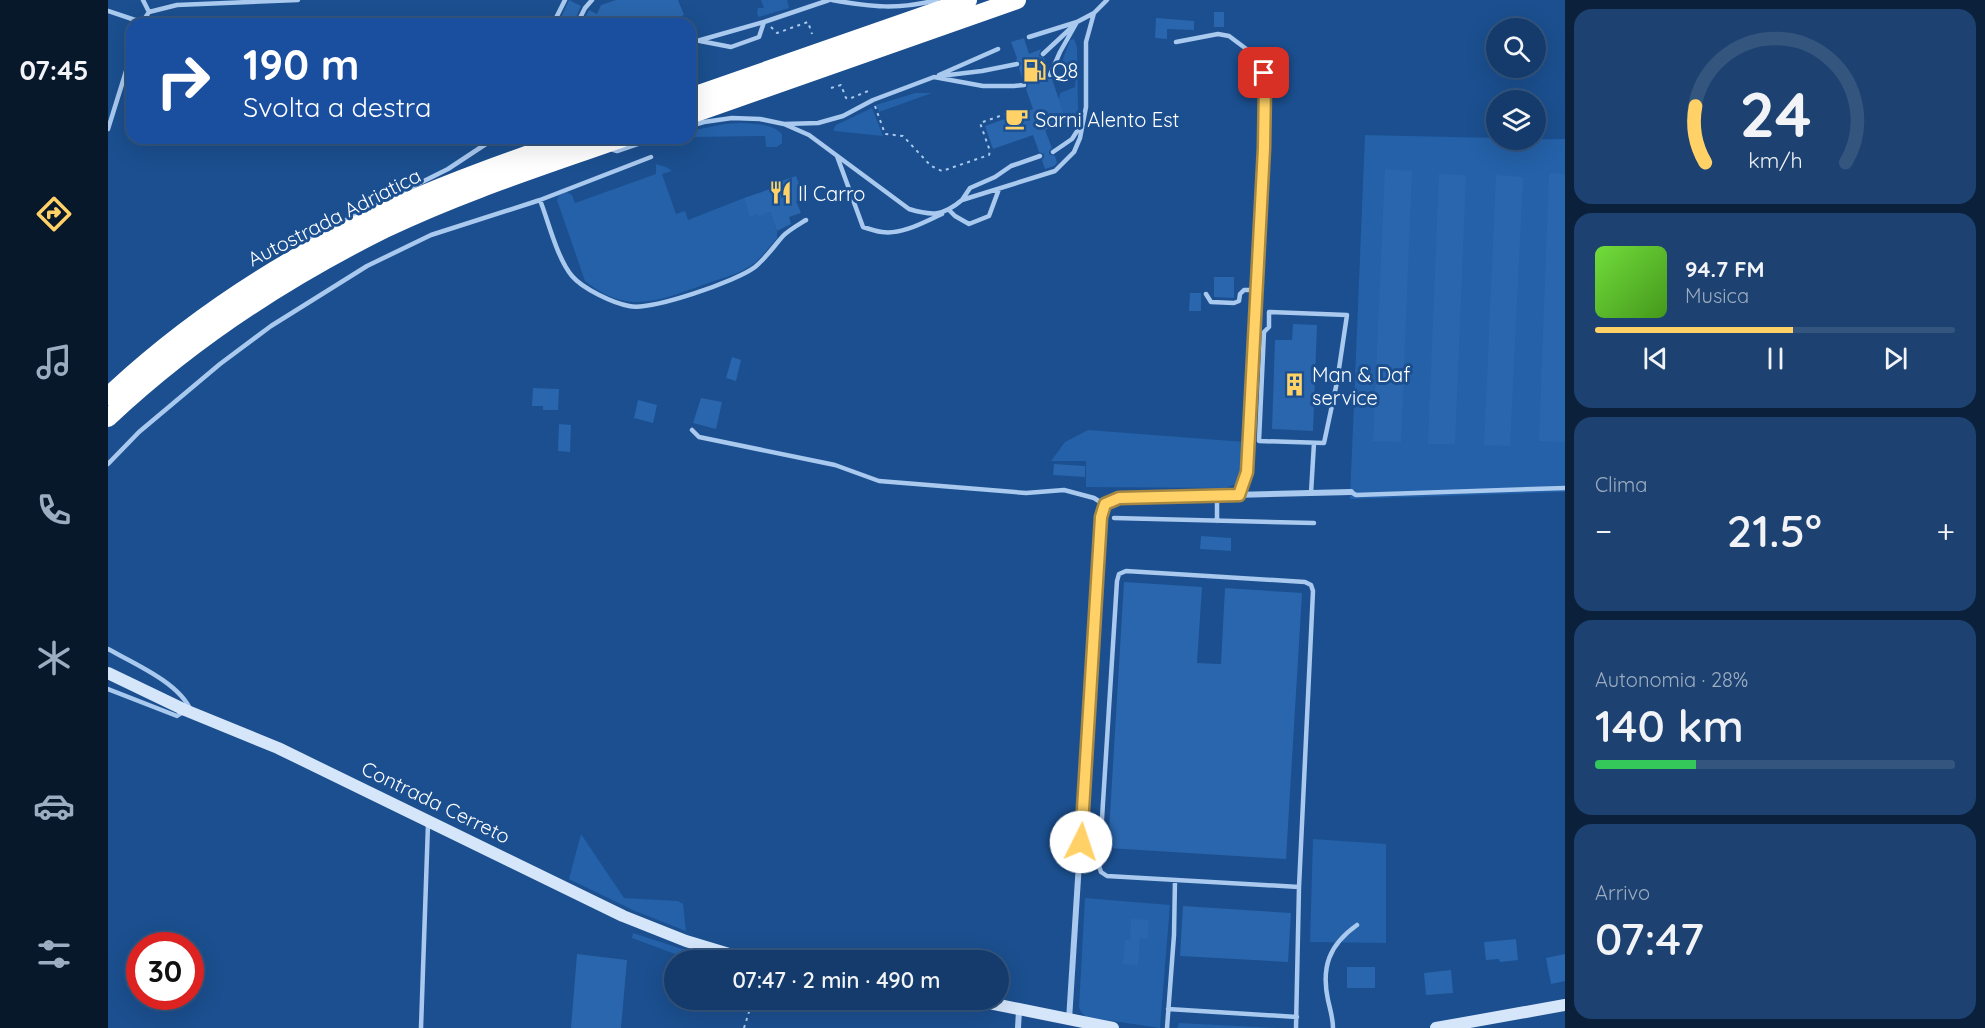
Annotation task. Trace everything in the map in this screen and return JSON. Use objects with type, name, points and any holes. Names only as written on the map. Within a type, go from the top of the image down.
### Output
[{"type":"highway","points":[[696,96],[968,0]]},
{"type":"highway","points":[[696,113],[1017,0]]},
{"type":"highway","name":"Autostrada Adriatica","points":[[108,396],[196,324],[240,292],[303,254],[394,207],[450,183],[557,144]]},
{"type":"highway","name":"Autostrada Adriatica","points":[[108,418],[151,379],[209,335],[252,304],[324,261],[431,209],[606,144]]},
{"type":"main road","name":"Contrada Cerreto","points":[[108,673],[189,712],[278,748],[623,916],[686,941],[716,950]]},
{"type":"main road","points":[[1436,1028],[1565,1005]]},
{"type":"main road","points":[[1009,1008],[1113,1028]]},
{"type":"street","points":[[1069,1020],[1101,517],[1105,504],[1119,498],[1352,492]]},
{"type":"street","points":[[1018,1010],[1018,1028]]},
{"type":"lane","points":[[143,0],[149,12]]},
{"type":"lane","points":[[145,18],[149,12],[177,5],[298,0]]},
{"type":"lane","points":[[556,18],[565,0]]},
{"type":"lane","points":[[580,18],[592,0]]},
{"type":"lane","points":[[698,41],[831,0],[881,8],[912,6],[937,0]]},
{"type":"lane","points":[[1029,37],[1077,22],[1094,13],[1107,0]]},
{"type":"lane","points":[[108,11],[127,18]]},
{"type":"lane","points":[[962,200],[1055,171],[1074,152],[1080,138],[1086,108],[1086,42],[1094,13]]},
{"type":"lane","points":[[698,41],[731,47],[759,37],[764,22]]},
{"type":"lane","points":[[1043,54],[1077,22]]},
{"type":"lane","points":[[1050,75],[1077,22]]},
{"type":"lane","points":[[1176,42],[1218,34],[1229,36],[1253,54],[1261,65],[1265,84],[1247,472],[1239,495]]},
{"type":"lane","points":[[784,124],[818,123],[843,116],[873,100],[998,49]]},
{"type":"lane","points":[[934,77],[1017,64]]},
{"type":"lane","points":[[108,129],[126,71]]},
{"type":"lane","points":[[934,77],[983,86],[1024,85]]},
{"type":"lane","points":[[696,124],[732,118],[760,119],[784,124],[809,135],[909,209],[925,214],[950,210]]},
{"type":"lane","points":[[1053,152],[1072,139],[1083,122]]},
{"type":"lane","points":[[303,254],[312,237],[430,179],[487,144]]},
{"type":"lane","points":[[600,146],[617,151],[637,144]]},
{"type":"lane","points":[[837,156],[862,227],[883,233],[916,226],[950,210],[962,200],[970,188],[995,177],[1011,166],[1040,156]]},
{"type":"lane","points":[[108,464],[139,432],[192,386],[271,326],[325,291],[387,256],[431,235],[540,200],[651,157]]},
{"type":"lane","points":[[950,210],[955,216],[969,224],[989,216],[999,189]]},
{"type":"lane","points":[[540,200],[565,266],[574,278],[587,289],[630,307],[672,300],[741,276],[765,257],[785,234],[806,220]]},
{"type":"lane","points":[[1206,294],[1211,302],[1234,303],[1239,301],[1240,294],[1244,290],[1257,290]]},
{"type":"lane","points":[[1269,312],[1347,315],[1337,382],[1324,443],[1314,443],[1259,441],[1264,332],[1269,327],[1269,312]]},
{"type":"lane","points":[[692,430],[699,437],[835,465],[879,481],[1026,493],[1064,490],[1094,498],[1105,504]]},
{"type":"lane","points":[[1311,493],[1314,443]]},
{"type":"lane","points":[[1352,492],[1356,495],[1565,488]]},
{"type":"lane","points":[[1217,496],[1217,521]]},
{"type":"lane","points":[[1114,518],[1314,523]]},
{"type":"lane","points":[[1296,1028],[1299,887],[1313,591],[1311,585],[1305,582],[1126,571],[1119,574],[1099,866],[1101,872],[1107,876],[1299,887]]},
{"type":"lane","points":[[108,649],[165,681],[187,701],[189,712],[177,716],[108,689]]},
{"type":"lane","points":[[421,1028],[428,820]]},
{"type":"lane","points":[[1167,1028],[1174,935],[1175,880]]},
{"type":"lane","points":[[1332,1028],[1324,974],[1326,963],[1346,933],[1357,925]]},
{"type":"lane","points":[[1168,1009],[1297,1017]]},
{"type":"path","points":[[764,22],[777,33],[808,22],[812,34]]},
{"type":"path","points":[[831,88],[841,85],[846,98],[849,99],[868,91],[871,93],[885,134],[903,136],[931,166],[942,171],[989,155],[990,151],[980,123],[1014,111],[1016,115]]},
{"type":"path","points":[[744,1028],[750,1010]]},
{"type":"shaded area","points":[[761,0],[787,0],[789,8],[759,17],[758,8],[764,8]]},
{"type":"shaded area","points":[[1074,39],[1077,47],[1078,109],[1077,114],[1070,117],[1071,120],[1067,123],[1059,100],[1060,93],[1075,87],[1076,71],[1063,68],[1063,59],[1070,40]]},
{"type":"shaded area","points":[[915,93],[932,93],[879,112],[876,105]]},
{"type":"shaded area","points":[[872,108],[883,136],[834,131],[836,125]]},
{"type":"shaded area","points":[[740,123],[773,128],[782,134],[782,143],[777,147],[766,147],[765,136],[696,137],[696,130]]},
{"type":"shaded area","points":[[1365,135],[1486,138],[1486,150],[1546,150],[1546,139],[1565,139],[1565,492],[1350,499]]},
{"type":"shaded area","points":[[656,164],[672,171],[662,174],[676,214],[685,211],[688,220],[744,198],[751,216],[770,212],[777,231],[777,238],[755,263],[742,271],[671,296],[643,302],[615,298],[600,292],[585,281],[557,200],[559,195],[567,192],[572,195],[575,203],[656,174]]},
{"type":"shaded area","points":[[1088,430],[1245,442],[1244,467],[1240,483],[1225,488],[1086,487],[1086,461],[1051,461],[1065,442]]},
{"type":"shaded area","points":[[581,834],[624,898],[678,901],[683,904],[686,931],[635,911],[569,879]]},
{"type":"shaded area","points":[[1313,839],[1386,844],[1386,943],[1310,942]]},
{"type":"shaded area","points":[[1085,898],[1170,905],[1160,1028],[1086,1017],[1081,1012],[1079,1007]]},
{"type":"shaded area","points":[[633,933],[688,950],[664,950],[632,938]]},
{"type":"shaded area","points":[[1179,1023],[1278,1028],[1177,1028]]},
{"type":"building","points":[[569,0],[581,6],[576,18],[561,18]]},
{"type":"building","points":[[616,0],[678,0],[684,15],[676,18],[585,18],[589,10],[597,14],[601,5]]},
{"type":"building","points":[[1214,12],[1224,12],[1224,27],[1214,27]]},
{"type":"building","points":[[1156,18],[1194,21],[1194,30],[1167,29],[1167,39],[1155,38]]},
{"type":"building","points":[[1024,38],[1029,54],[1041,49],[1039,56],[1044,58],[1048,68],[1046,76],[1052,79],[1067,123],[1045,130],[1052,148],[1049,154],[1055,156],[1057,163],[1045,169],[1042,160],[1044,154],[1039,152],[1033,135],[993,149],[985,126],[1033,109],[1026,89],[1028,84],[1023,81],[1019,68],[1021,63],[1016,60],[1011,42]]},
{"type":"building","points":[[1385,169],[1412,171],[1401,442],[1373,441]]},
{"type":"building","points":[[1549,173],[1565,174],[1565,442],[1539,441]]},
{"type":"building","points":[[1439,174],[1466,175],[1455,444],[1428,444]]},
{"type":"building","points":[[1496,175],[1523,177],[1510,446],[1484,445]]},
{"type":"building","points":[[796,176],[804,198],[796,201],[801,213],[789,217],[791,224],[777,231],[770,212],[758,217],[757,214],[750,217],[744,198],[782,185],[781,181]]},
{"type":"building","points":[[1214,277],[1234,277],[1234,298],[1214,297]]},
{"type":"building","points":[[1190,293],[1201,293],[1201,311],[1189,311]]},
{"type":"building","name":"Man & Daf service","points":[[1293,324],[1317,325],[1313,431],[1272,429],[1275,340],[1292,340]]},
{"type":"building","points":[[732,357],[741,360],[736,381],[726,378]]},
{"type":"building","points":[[533,388],[559,389],[558,410],[543,410],[543,406],[532,406]]},
{"type":"building","points":[[701,398],[722,402],[716,429],[693,423]]},
{"type":"building","points":[[638,400],[657,405],[653,423],[634,418]]},
{"type":"building","points":[[559,424],[571,425],[570,452],[558,451]]},
{"type":"building","points":[[1054,464],[1085,466],[1085,477],[1053,475]]},
{"type":"building","points":[[1201,536],[1231,538],[1231,551],[1200,549]]},
{"type":"building","points":[[1124,582],[1202,587],[1197,663],[1221,664],[1225,588],[1302,593],[1286,859],[1108,848]]},
{"type":"building","points":[[1183,906],[1291,913],[1288,962],[1180,956]]},
{"type":"building","points":[[1131,919],[1149,920],[1148,939],[1140,938],[1138,965],[1123,964],[1125,940],[1130,940]]},
{"type":"building","points":[[1516,939],[1518,960],[1500,962],[1499,959],[1486,960],[1484,942]]},
{"type":"building","points":[[577,954],[627,960],[621,1028],[571,1028]]},
{"type":"building","points":[[1565,954],[1565,981],[1551,984],[1546,958]]},
{"type":"building","points":[[1347,967],[1375,967],[1375,988],[1347,988]]},
{"type":"building","points":[[1451,970],[1453,993],[1426,995],[1424,973]]},
{"type":"place","name":"Q8","points":[[1034,70]]},
{"type":"place","name":"Sarni Alento Est","points":[[1017,119]]},
{"type":"place","name":"Il Carro","points":[[780,193]]},
{"type":"place","name":"Man & Daf service","points":[[1294,385]]},
{"type":"route","points":[[1081,842],[1101,517],[1105,504],[1119,498],[1239,495],[1247,472],[1264,148],[1264,73]]}]
